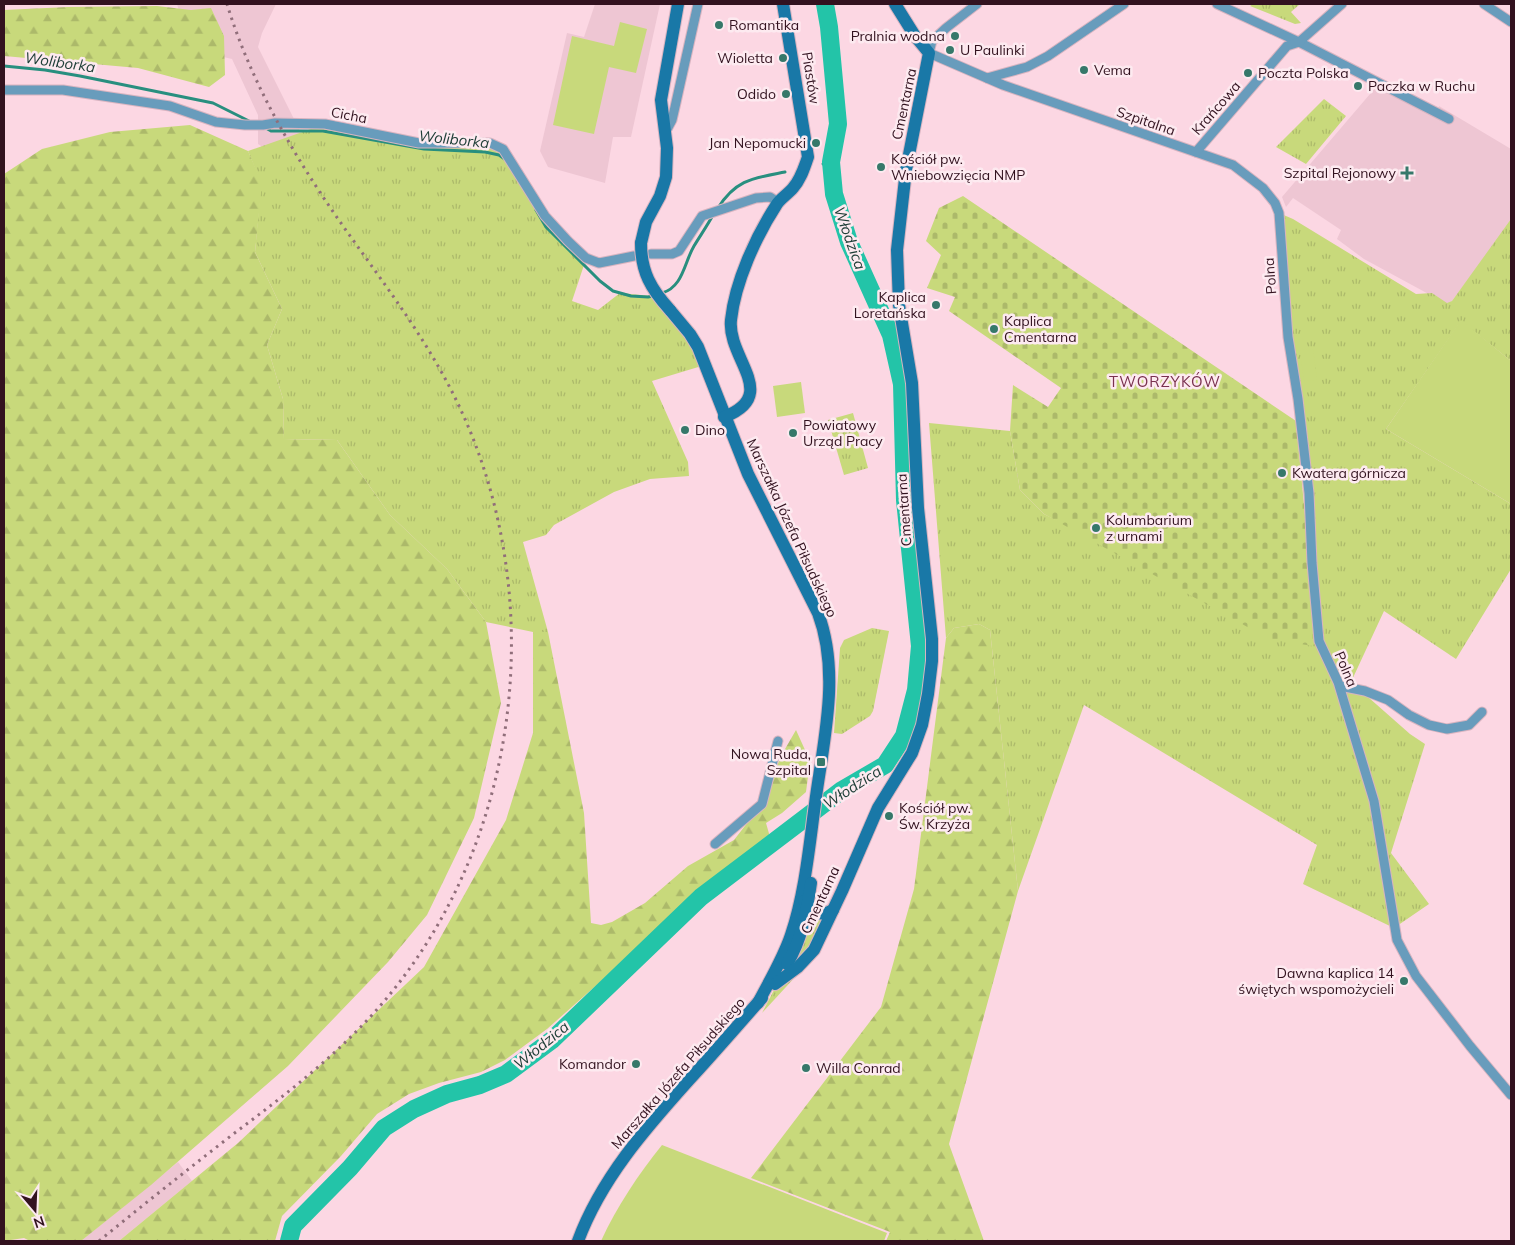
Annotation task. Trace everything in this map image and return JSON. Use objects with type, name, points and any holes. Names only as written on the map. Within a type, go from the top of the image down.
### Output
[{"type":"street","points":[[665,133],[661,100],[678,4]]},
{"type":"street","points":[[665,133],[672,120],[698,4]]},
{"type":"street","name":"Piastów","points":[[776,206],[800,178],[808,158],[783,4]]},
{"type":"street","name":"Cmentarna","points":[[775,984],[806,960],[814,950],[878,808],[912,753],[922,725],[928,694],[932,661],[932,639],[918,508],[912,384],[899,306],[897,250],[906,170],[929,53],[915,36],[895,4]]},
{"type":"street","points":[[929,53],[932,41],[977,4]]},
{"type":"street","points":[[987,78],[1027,67],[1048,56],[1124,4]]},
{"type":"street","points":[[1218,4],[1299,42],[1449,119]]},
{"type":"street","name":"Krańcowa","points":[[1196,152],[1288,46],[1299,42],[1342,4]]},
{"type":"street","points":[[1484,4],[1511,22]]},
{"type":"street","name":"Szpitalna","points":[[929,53],[987,78],[1109,123],[1226,162],[1263,188],[1275,203],[1279,213]]},
{"type":"street","name":"Cicha","points":[[4,90],[63,90],[170,106],[216,122],[245,125],[275,123],[325,124],[419,143],[490,143],[504,148],[545,216],[568,242],[586,258],[599,263],[650,254],[672,254],[679,251],[702,216],[729,206],[756,198],[770,197],[776,206]]},
{"type":"street","name":"Marszałka Józefa Piłsudskiego","points":[[665,133],[666,177],[660,196],[646,222],[641,243],[642,259],[650,286],[690,334],[698,347],[748,474],[822,625],[828,651],[827,711],[806,865],[783,958],[758,1003]]},
{"type":"street","points":[[724,417],[742,408],[748,402],[751,393],[751,384],[732,340],[731,322],[748,259],[776,206]]},
{"type":"street","name":"Polna","points":[[1279,213],[1288,337],[1298,399],[1308,493],[1319,641],[1340,686],[1374,801],[1397,940],[1416,976],[1511,1095]]},
{"type":"street","points":[[1340,686],[1365,691],[1388,700],[1409,715],[1429,725],[1447,729],[1469,725],[1482,712]]},
{"type":"street","points":[[715,844],[762,804],[778,741]]},
{"type":"street","name":"Marszałka Józefa Piłsudskiego","points":[[578,1241],[585,1222],[604,1187],[632,1147],[775,984],[796,949],[803,929],[812,872],[810,842]]},
{"type":"street","points":[[806,865],[807,880],[804,897],[807,906],[810,910],[820,914],[833,910]]},
{"type":"shaded area","points":[[177,4],[276,4],[262,33],[258,47],[306,143],[272,153],[258,144],[258,115],[232,59],[190,49]]},
{"type":"shaded area","points":[[595,4],[660,4],[631,137],[613,137],[605,183],[548,167],[540,151],[567,33],[584,37]]},
{"type":"shaded area","name":"Szpital Rejonowy","points":[[1376,87],[1436,117],[1439,106],[1511,149],[1511,222],[1452,301],[1447,304],[1364,259],[1337,239],[1341,230],[1293,198],[1286,207],[1282,197]]},
{"type":"shaded area","points":[[178,1162],[192,1181],[119,1241],[81,1241]]},
{"type":"green space","points":[[1253,4],[1300,4],[1291,12],[1301,23],[1295,24],[1250,6]]},
{"type":"green space","points":[[157,6],[191,10],[211,8],[224,36],[225,75],[209,87],[138,68],[4,56],[4,10]]},
{"type":"green space","points":[[620,22],[647,29],[636,73],[609,67],[594,134],[553,125],[572,36],[614,46]]},
{"type":"green space","points":[[1324,99],[1346,116],[1306,164],[1276,147]]},
{"type":"green space","points":[[325,124],[419,143],[490,143],[503,149],[584,265],[572,301],[598,310],[620,293],[652,296],[670,310],[705,365],[652,381],[688,462],[689,476],[650,479],[614,492],[554,525],[546,535],[523,542],[548,632],[533,632],[486,622],[447,569],[390,515],[337,440],[284,439],[283,399],[267,345],[282,309],[255,252],[261,183],[248,151]]},
{"type":"green space","points":[[190,125],[248,151],[262,183],[255,252],[282,309],[267,345],[283,399],[284,439],[337,440],[390,515],[447,569],[486,622],[501,703],[474,818],[427,915],[388,962],[288,1066],[151,1185],[81,1241],[30,1241],[24,1238],[4,1241],[4,174],[42,149],[110,132]]},
{"type":"green space","points":[[963,196],[1296,421],[1312,589],[1313,646],[1269,639],[1044,514],[1020,490],[1010,431],[1013,385],[1048,407],[1061,388],[949,311],[955,297],[927,288],[941,255],[926,241],[939,208]]},
{"type":"green space","points":[[1279,213],[1293,219],[1416,294],[1432,293],[1447,303],[1452,301],[1511,219],[1511,361],[1461,321],[1386,429],[1511,504],[1511,569],[1456,659],[1384,611],[1351,682],[1410,734],[1425,744],[1391,853],[1429,904],[1394,928],[1303,884],[1317,845],[1084,705],[1018,891],[990,630],[979,624],[954,628],[946,638],[929,423],[1010,431],[1020,490],[1044,514],[1056,520],[1312,589]]},
{"type":"green space","points":[[1461,320],[1511,361],[1511,504],[1386,429]]},
{"type":"green space","points":[[1313,349],[1317,380],[1304,381],[1300,350]]},
{"type":"green space","points":[[801,382],[805,413],[777,417],[773,386]]},
{"type":"green space","points":[[853,413],[868,468],[844,475],[828,420]]},
{"type":"green space","points":[[979,624],[990,630],[1018,891],[949,1144],[984,1241],[886,1241],[890,1232],[751,1178],[881,1007],[914,889],[946,638],[954,628]]},
{"type":"green space","points":[[872,628],[889,631],[873,711],[870,716],[842,734],[834,733],[840,648],[844,640]]},
{"type":"green space","points":[[533,632],[548,632],[584,813],[591,923],[601,925],[612,922],[645,903],[688,866],[734,840],[762,804],[781,756],[796,730],[810,761],[806,792],[782,813],[766,823],[770,837],[696,891],[600,982],[547,1029],[505,1060],[481,1072],[439,1083],[409,1094],[377,1114],[341,1156],[282,1216],[275,1241],[119,1241],[238,1143],[424,967],[506,820],[533,733]]},
{"type":"green space","points":[[815,918],[823,920],[811,948],[797,961],[811,923]]},
{"type":"green space","points":[[797,975],[762,1013],[774,990]]},
{"type":"green space","points":[[662,1145],[887,1233],[884,1241],[601,1241],[628,1191]]},
{"type":"waterway","name":"Włodzica","points":[[289,1241],[293,1226],[350,1168],[384,1128],[414,1109],[447,1094],[480,1085],[506,1074],[552,1040],[701,897],[842,790],[885,765],[904,736],[916,690],[920,646],[905,500],[902,384],[891,335],[849,242],[834,194],[831,162],[838,124],[825,4]]},
{"type":"waterway","name":"Woliborka","points":[[4,66],[80,76],[213,103],[251,122]]},
{"type":"waterway","name":"Woliborka","points":[[264,127],[271,131],[323,131],[424,149],[485,152],[499,155],[506,160]]},
{"type":"waterway","name":"Woliborka","points":[[823,164],[831,162]]},
{"type":"waterway","name":"Woliborka","points":[[718,208],[725,198],[739,185],[755,178],[785,172]]},
{"type":"waterway","name":"Woliborka","points":[[536,210],[546,227],[600,281],[613,291],[631,296],[653,296]]},
{"type":"waterway","name":"Woliborka","points":[[662,293],[669,290],[679,280],[694,246],[713,215]]},
{"type":"railway","points":[[99,1241],[198,1161],[287,1093],[339,1048],[372,1015],[425,946],[465,870],[493,789],[508,705],[511,619],[501,534],[478,451],[442,373],[431,354],[325,200],[276,119],[248,62],[227,4]]},
{"type":"place","name":"Romantika","points":[[719,25]]},
{"type":"place","name":"Pralnia wodna","points":[[955,36]]},
{"type":"place","name":"U Paulinki","points":[[950,50]]},
{"type":"place","name":"Wioletta","points":[[783,58]]},
{"type":"place","name":"Vema","points":[[1084,70]]},
{"type":"place","name":"Poczta Polska","points":[[1248,73]]},
{"type":"place","name":"Paczka w Ruchu","points":[[1358,86]]},
{"type":"place","name":"Odido","points":[[786,94]]},
{"type":"place","name":"Jan Nepomucki","points":[[816,143]]},
{"type":"place","name":"Kościół pw. Wniebowzięcia NMP","points":[[881,167]]},
{"type":"place","name":"Szpital Rejonowy","points":[[1407,173]]},
{"type":"place","name":"Kaplica Loretańska","points":[[936,305]]},
{"type":"place","name":"Kaplica Cmentarna","points":[[994,329]]},
{"type":"place","name":"Dino","points":[[685,430]]},
{"type":"place","name":"Powiatowy Urząd Pracy","points":[[793,433]]},
{"type":"place","name":"Kwatera górnicza","points":[[1282,473]]},
{"type":"place","name":"Kolumbarium z urnami","points":[[1096,528]]},
{"type":"place","name":"Nowa Ruda, Szpital","points":[[821,762]]},
{"type":"place","name":"Kościół pw. Św. Krzyża","points":[[889,816]]},
{"type":"place","name":"Dawna kaplica 14 świętych wspomożycieli","points":[[1404,981]]},
{"type":"place","name":"Komandor","points":[[636,1064]]},
{"type":"place","name":"Willa Conrad","points":[[806,1068]]},
{"type":"district","name":"TWORZYKÓW","points":[[1165,381]]}]
